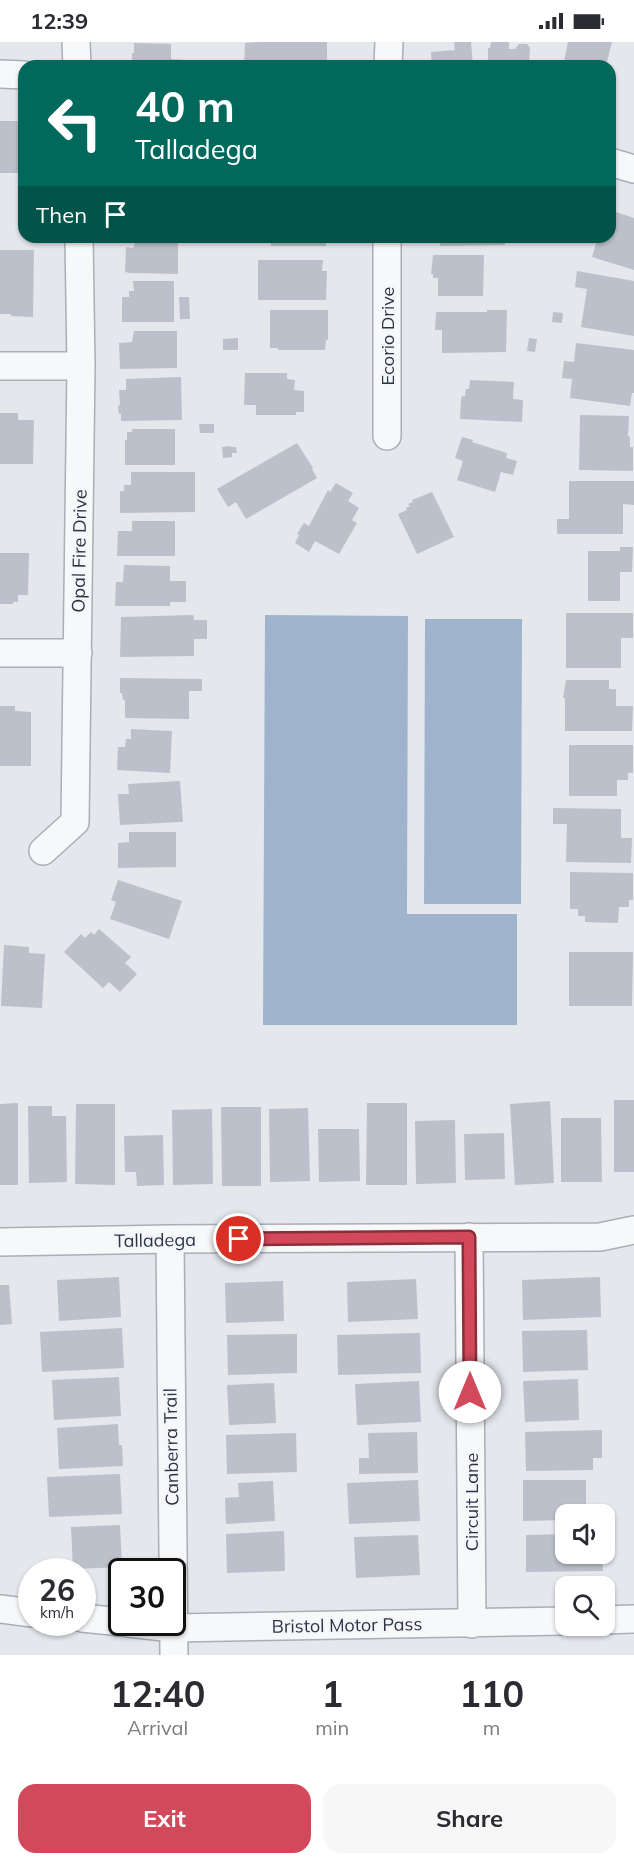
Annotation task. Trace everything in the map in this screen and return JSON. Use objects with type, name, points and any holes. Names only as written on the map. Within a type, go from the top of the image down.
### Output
[{"type":"street","points":[[76,42],[77,60]]},
{"type":"street","points":[[388,60],[389,42]]},
{"type":"street","points":[[0,74],[18,75]]},
{"type":"street","points":[[616,164],[634,169]]},
{"type":"street","name":"Opal Fire Drive","points":[[43,851],[75,822],[81,366],[79,243]]},
{"type":"street","name":"Ecorio Drive","points":[[387,243],[387,435]]},
{"type":"street","points":[[0,366],[81,366]]},
{"type":"street","points":[[0,653],[78,653]]},
{"type":"street","name":"Talladega","points":[[0,1242],[600,1237],[634,1230]]},
{"type":"street","name":"Circuit Lane","points":[[469,1237],[472,1624]]},
{"type":"street","name":"Canberra Trail","points":[[170,1239],[173,1558]]},
{"type":"street","points":[[0,1609],[18,1611]]},
{"type":"street","points":[[615,1620],[634,1620]]},
{"type":"street","name":"Bristol Motor Pass","points":[[186,1628],[555,1621]]},
{"type":"street","name":"Canberra Trail","points":[[174,1636],[174,1655]]},
{"type":"water","points":[[265,615],[408,616],[407,914],[517,914],[517,1025],[263,1025]]},
{"type":"water","points":[[425,619],[522,619],[521,904],[424,904]]},
{"type":"building","points":[[327,42],[327,60],[244,60],[245,43]]},
{"type":"building","points":[[454,42],[471,42],[472,60],[432,60],[431,52],[455,50]]},
{"type":"building","points":[[491,42],[509,42],[509,49],[515,49],[519,44],[527,44],[530,48],[529,60],[488,60],[488,48]]},
{"type":"building","points":[[568,42],[612,42],[608,60],[564,60]]},
{"type":"building","points":[[134,43],[171,44],[171,59],[185,60],[132,60],[132,53],[134,53]]},
{"type":"building","points":[[0,121],[18,121],[18,173],[0,173]]},
{"type":"building","points":[[616,212],[634,218],[634,270],[592,257],[596,243],[616,243]]},
{"type":"building","points":[[135,243],[178,243],[178,274],[125,272],[126,247],[133,248]]},
{"type":"building","points":[[271,243],[326,243],[326,246],[271,246]]},
{"type":"building","points":[[440,243],[505,243],[505,245],[440,246]]},
{"type":"building","points":[[0,250],[34,250],[33,317],[0,314]]},
{"type":"building","points":[[433,255],[484,255],[483,296],[438,296],[438,278],[433,278],[431,274]]},
{"type":"building","points":[[258,260],[323,260],[322,271],[327,271],[326,300],[258,300]]},
{"type":"building","points":[[577,271],[634,281],[634,336],[581,327],[587,289],[575,287]]},
{"type":"building","points":[[133,281],[174,281],[174,322],[122,322],[122,297],[129,297],[129,291],[134,291]]},
{"type":"building","points":[[179,297],[189,297],[190,319],[180,319]]},
{"type":"building","points":[[270,310],[328,310],[328,340],[326,340],[325,350],[270,348]]},
{"type":"building","points":[[487,310],[507,310],[506,352],[442,353],[442,330],[435,330],[436,312],[487,312]]},
{"type":"building","points":[[553,312],[563,313],[562,323],[552,322]]},
{"type":"building","points":[[134,331],[177,331],[177,368],[120,369],[119,343],[132,342]]},
{"type":"building","points":[[238,338],[238,350],[223,350],[223,339]]},
{"type":"building","points":[[529,338],[537,339],[535,352],[527,351]]},
{"type":"building","points":[[576,343],[634,350],[634,393],[632,393],[630,406],[570,398],[572,379],[562,378],[564,361],[574,362]]},
{"type":"building","points":[[245,373],[287,373],[287,379],[295,380],[294,390],[304,391],[304,412],[296,412],[296,415],[256,415],[256,405],[244,405]]},
{"type":"building","points":[[181,377],[182,420],[121,421],[118,406],[120,405],[119,390],[126,390],[126,379]]},
{"type":"building","points":[[470,380],[514,382],[513,399],[523,400],[522,422],[460,419],[462,396],[465,396],[466,389],[469,389]]},
{"type":"building","points":[[0,413],[18,413],[18,420],[34,420],[33,464],[0,464]]},
{"type":"building","points":[[580,415],[629,416],[628,436],[630,447],[633,447],[633,471],[579,470]]},
{"type":"building","points":[[199,424],[214,424],[214,433],[200,433]]},
{"type":"building","points":[[132,429],[175,429],[175,465],[125,465],[125,440],[127,440],[127,432],[132,432]]},
{"type":"building","points":[[462,437],[507,453],[506,458],[517,461],[513,475],[501,472],[495,492],[457,480],[463,461],[455,458]]},
{"type":"building","points":[[297,443],[317,478],[246,519],[236,502],[228,507],[217,489]]},
{"type":"building","points":[[222,447],[236,447],[237,453],[232,453],[232,457],[223,458]]},
{"type":"building","points":[[131,472],[195,472],[195,512],[120,513],[120,491],[124,491],[124,485],[131,485]]},
{"type":"building","points":[[569,481],[634,481],[634,505],[623,504],[623,534],[557,534],[557,519],[569,519]]},
{"type":"building","points":[[336,483],[353,493],[348,501],[359,508],[352,520],[357,523],[339,554],[315,541],[309,552],[295,543],[299,535],[297,534],[304,523],[309,526],[328,490],[330,492]]},
{"type":"building","points":[[432,492],[454,537],[417,554],[398,514],[407,510],[412,500]]},
{"type":"building","points":[[132,521],[175,521],[175,556],[117,556],[118,531],[132,531]]},
{"type":"building","points":[[620,547],[633,547],[632,572],[620,572],[620,601],[588,601],[588,551],[620,551]]},
{"type":"building","points":[[0,553],[29,553],[28,595],[18,595],[18,602],[13,602],[13,604],[0,604]]},
{"type":"building","points":[[124,565],[170,566],[170,581],[186,581],[186,602],[170,602],[170,606],[115,606],[116,582],[123,582]]},
{"type":"building","points":[[566,613],[633,613],[633,638],[621,638],[621,668],[566,668]]},
{"type":"building","points":[[193,615],[194,620],[207,620],[207,639],[194,639],[194,656],[120,657],[121,617]]},
{"type":"building","points":[[120,678],[202,679],[202,691],[189,691],[189,719],[125,718],[125,700],[120,693]]},
{"type":"building","points":[[566,680],[609,680],[609,689],[616,689],[616,706],[633,706],[632,731],[565,731],[565,698],[563,698]]},
{"type":"building","points":[[0,706],[15,706],[15,711],[31,712],[31,766],[0,766]]},
{"type":"building","points":[[131,729],[172,731],[170,773],[117,770],[118,747],[125,747],[126,739],[131,739]]},
{"type":"building","points":[[569,745],[633,745],[633,773],[628,773],[628,780],[617,780],[617,796],[569,796]]},
{"type":"building","points":[[180,781],[183,822],[120,825],[118,794],[129,794],[128,784]]},
{"type":"building","points":[[553,808],[621,809],[621,838],[632,838],[631,863],[566,862],[567,824],[553,824]]},
{"type":"building","points":[[129,832],[176,832],[176,867],[118,868],[118,843],[129,842]]},
{"type":"building","points":[[570,872],[633,873],[633,900],[629,900],[629,907],[619,907],[618,923],[585,922],[585,916],[578,916],[578,909],[570,909]]},
{"type":"building","points":[[118,880],[182,901],[169,939],[110,919],[116,902],[111,900]]},
{"type":"building","points":[[99,929],[131,957],[125,963],[137,974],[120,992],[109,982],[103,988],[64,952],[81,934],[85,938],[91,932],[94,935]]},
{"type":"building","points":[[4,945],[29,947],[29,953],[45,954],[42,1008],[1,1006]]},
{"type":"building","points":[[569,952],[633,952],[632,1006],[569,1006]]},
{"type":"building","points":[[614,1100],[634,1100],[634,1172],[614,1172]]},
{"type":"building","points":[[550,1101],[554,1183],[515,1185],[510,1104]]},
{"type":"building","points":[[18,1103],[18,1185],[0,1185],[0,1104]]},
{"type":"building","points":[[367,1103],[407,1103],[407,1185],[366,1185]]},
{"type":"building","points":[[76,1104],[115,1104],[115,1185],[75,1184]]},
{"type":"building","points":[[28,1106],[52,1106],[52,1116],[66,1116],[67,1182],[29,1183]]},
{"type":"building","points":[[221,1107],[261,1107],[261,1186],[222,1186]]},
{"type":"building","points":[[308,1108],[310,1181],[270,1182],[269,1109]]},
{"type":"building","points":[[212,1109],[213,1184],[173,1185],[172,1110]]},
{"type":"building","points":[[561,1118],[601,1118],[602,1182],[561,1182]]},
{"type":"building","points":[[455,1120],[456,1183],[416,1184],[415,1121]]},
{"type":"building","points":[[318,1129],[359,1129],[360,1181],[319,1182]]},
{"type":"building","points":[[504,1133],[505,1179],[465,1180],[464,1134]]},
{"type":"building","points":[[163,1135],[164,1185],[137,1186],[136,1172],[125,1172],[124,1136]]},
{"type":"building","points":[[119,1277],[121,1317],[59,1321],[57,1280]]},
{"type":"building","points":[[600,1277],[601,1317],[523,1320],[522,1280]]},
{"type":"building","points":[[416,1279],[418,1319],[348,1322],[347,1282]]},
{"type":"building","points":[[283,1281],[284,1321],[226,1323],[225,1283]]},
{"type":"building","points":[[0,1285],[9,1285],[12,1324],[0,1325]]},
{"type":"building","points":[[122,1328],[124,1368],[42,1372],[40,1332]]},
{"type":"building","points":[[587,1330],[588,1370],[523,1372],[522,1331]]},
{"type":"building","points":[[420,1333],[421,1373],[338,1375],[337,1335]]},
{"type":"building","points":[[297,1334],[297,1373],[228,1375],[227,1335]]},
{"type":"building","points":[[119,1377],[121,1416],[54,1420],[52,1380]]},
{"type":"building","points":[[578,1379],[579,1420],[525,1422],[523,1381]]},
{"type":"building","points":[[419,1381],[421,1422],[357,1425],[355,1384]]},
{"type":"building","points":[[274,1383],[276,1423],[229,1425],[227,1385]]},
{"type":"building","points":[[118,1424],[123,1466],[59,1469],[57,1428]]},
{"type":"building","points":[[602,1430],[602,1458],[593,1458],[593,1470],[526,1471],[525,1432]]},
{"type":"building","points":[[417,1432],[418,1473],[359,1474],[359,1458],[369,1458],[368,1433]]},
{"type":"building","points":[[296,1433],[297,1472],[227,1474],[226,1435]]},
{"type":"building","points":[[120,1474],[122,1514],[49,1517],[47,1477]]},
{"type":"building","points":[[418,1480],[420,1521],[349,1524],[347,1483]]},
{"type":"building","points":[[523,1480],[586,1480],[586,1504],[555,1504],[555,1520],[523,1521]]},
{"type":"building","points":[[273,1481],[275,1521],[226,1524],[225,1498],[239,1497],[238,1483]]},
{"type":"building","points":[[120,1525],[122,1558],[108,1558],[108,1568],[96,1568],[96,1558],[72,1558],[71,1527]]},
{"type":"building","points":[[284,1531],[285,1571],[227,1573],[226,1534]]},
{"type":"building","points":[[555,1534],[555,1564],[603,1564],[603,1571],[526,1572],[526,1535]]},
{"type":"building","points":[[418,1535],[420,1575],[356,1578],[354,1537]]},
{"type":"route","points":[[239,1239],[469,1237],[470,1392]]}]
